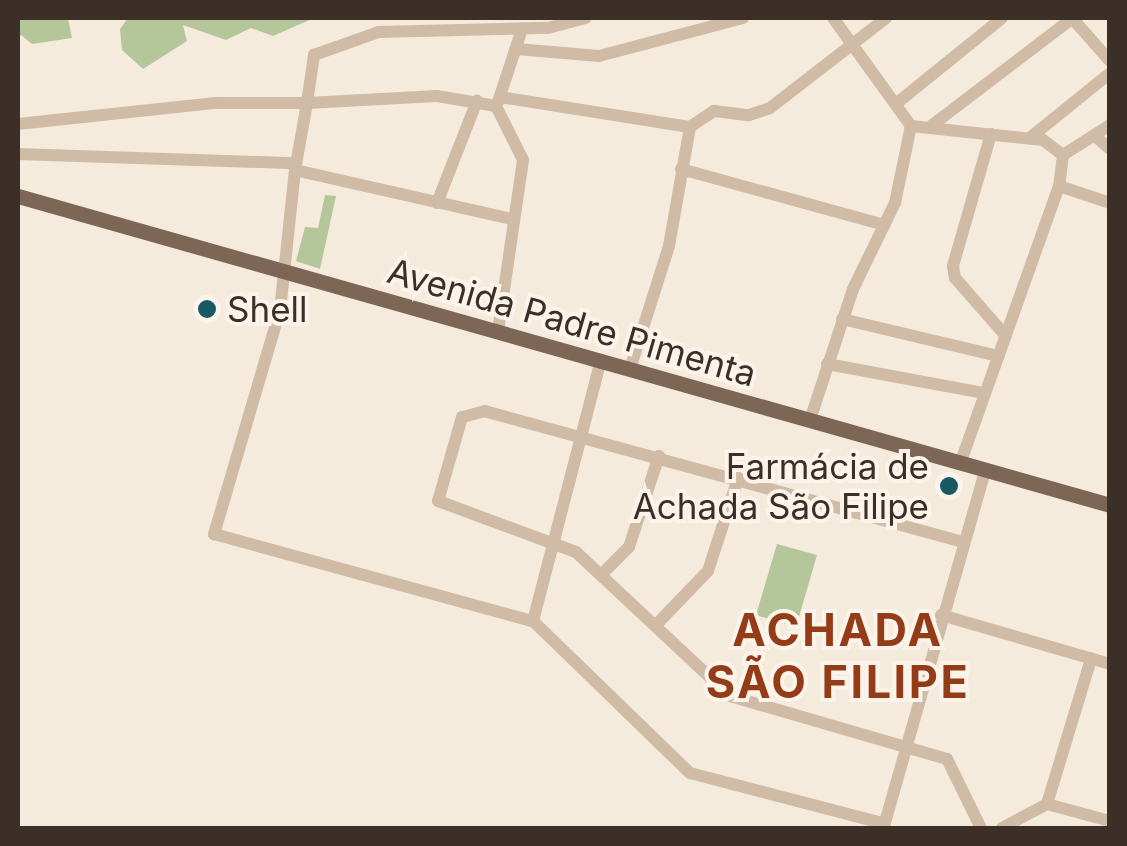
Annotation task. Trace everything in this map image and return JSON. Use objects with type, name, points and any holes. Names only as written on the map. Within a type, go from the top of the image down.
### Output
[{"type":"main road","name":"Avenida Padre Pimenta","points":[[18,196],[1110,506]]},
{"type":"street","points":[[586,18],[522,29],[379,32],[321,51],[310,60],[307,103],[294,166],[288,272],[214,534],[533,621],[690,773],[884,826],[904,742],[986,469]]},
{"type":"street","points":[[517,49],[599,56],[743,18]]},
{"type":"street","points":[[810,420],[842,319],[884,226],[912,126],[833,18]]},
{"type":"street","points":[[18,124],[216,103],[307,103],[382,96],[498,101],[690,127],[714,111],[749,115],[770,108],[886,18]]},
{"type":"street","points":[[897,104],[1002,18]]},
{"type":"street","points":[[931,126],[1073,18],[1110,61]]},
{"type":"street","points":[[498,332],[512,219],[523,188],[523,160],[498,101],[522,29]]},
{"type":"street","points":[[1031,137],[1110,73]]},
{"type":"street","points":[[437,203],[477,102]]},
{"type":"street","points":[[1063,155],[1110,125]]},
{"type":"street","points":[[912,126],[1031,137],[1063,155]]},
{"type":"street","points":[[630,369],[669,246],[690,127]]},
{"type":"street","points":[[991,134],[953,266],[955,278],[1006,336]]},
{"type":"street","points":[[1096,136],[1110,149]]},
{"type":"street","points":[[18,154],[294,166],[512,219]]},
{"type":"street","points":[[961,461],[1059,186],[1063,155]]},
{"type":"street","points":[[681,169],[884,226]]},
{"type":"street","points":[[1059,186],[1110,204]]},
{"type":"street","points":[[842,319],[999,356]]},
{"type":"street","points":[[533,621],[600,360]]},
{"type":"street","points":[[828,364],[984,393]]},
{"type":"street","points":[[964,542],[584,434],[470,411],[450,452],[442,508],[556,541],[603,574],[730,696],[904,742],[947,759],[981,828]]},
{"type":"street","points":[[603,574],[629,547],[659,456]]},
{"type":"street","points":[[656,625],[708,571],[738,478]]},
{"type":"street","points":[[942,615],[1110,664]]},
{"type":"street","points":[[1002,828],[1046,804],[1092,658]]},
{"type":"street","points":[[1046,804],[1110,822]]},
{"type":"green space","points":[[18,18],[68,18],[72,38],[32,44],[21,35],[18,39]]},
{"type":"green space","points":[[128,18],[314,18],[273,36],[251,28],[226,40],[183,25],[187,41],[143,69],[122,50],[120,29]]},
{"type":"green space","points":[[325,195],[336,196],[320,269],[296,261],[305,227],[318,228]]},
{"type":"green space","points":[[777,544],[817,555],[796,627],[756,615]]},
{"type":"place","name":"Shell","points":[[207,309]]},
{"type":"place","name":"Farmácia de Achada São Filipe","points":[[949,486]]},
{"type":"district","name":"ACHADA SÃO FILIPE","points":[[838,656]]}]
